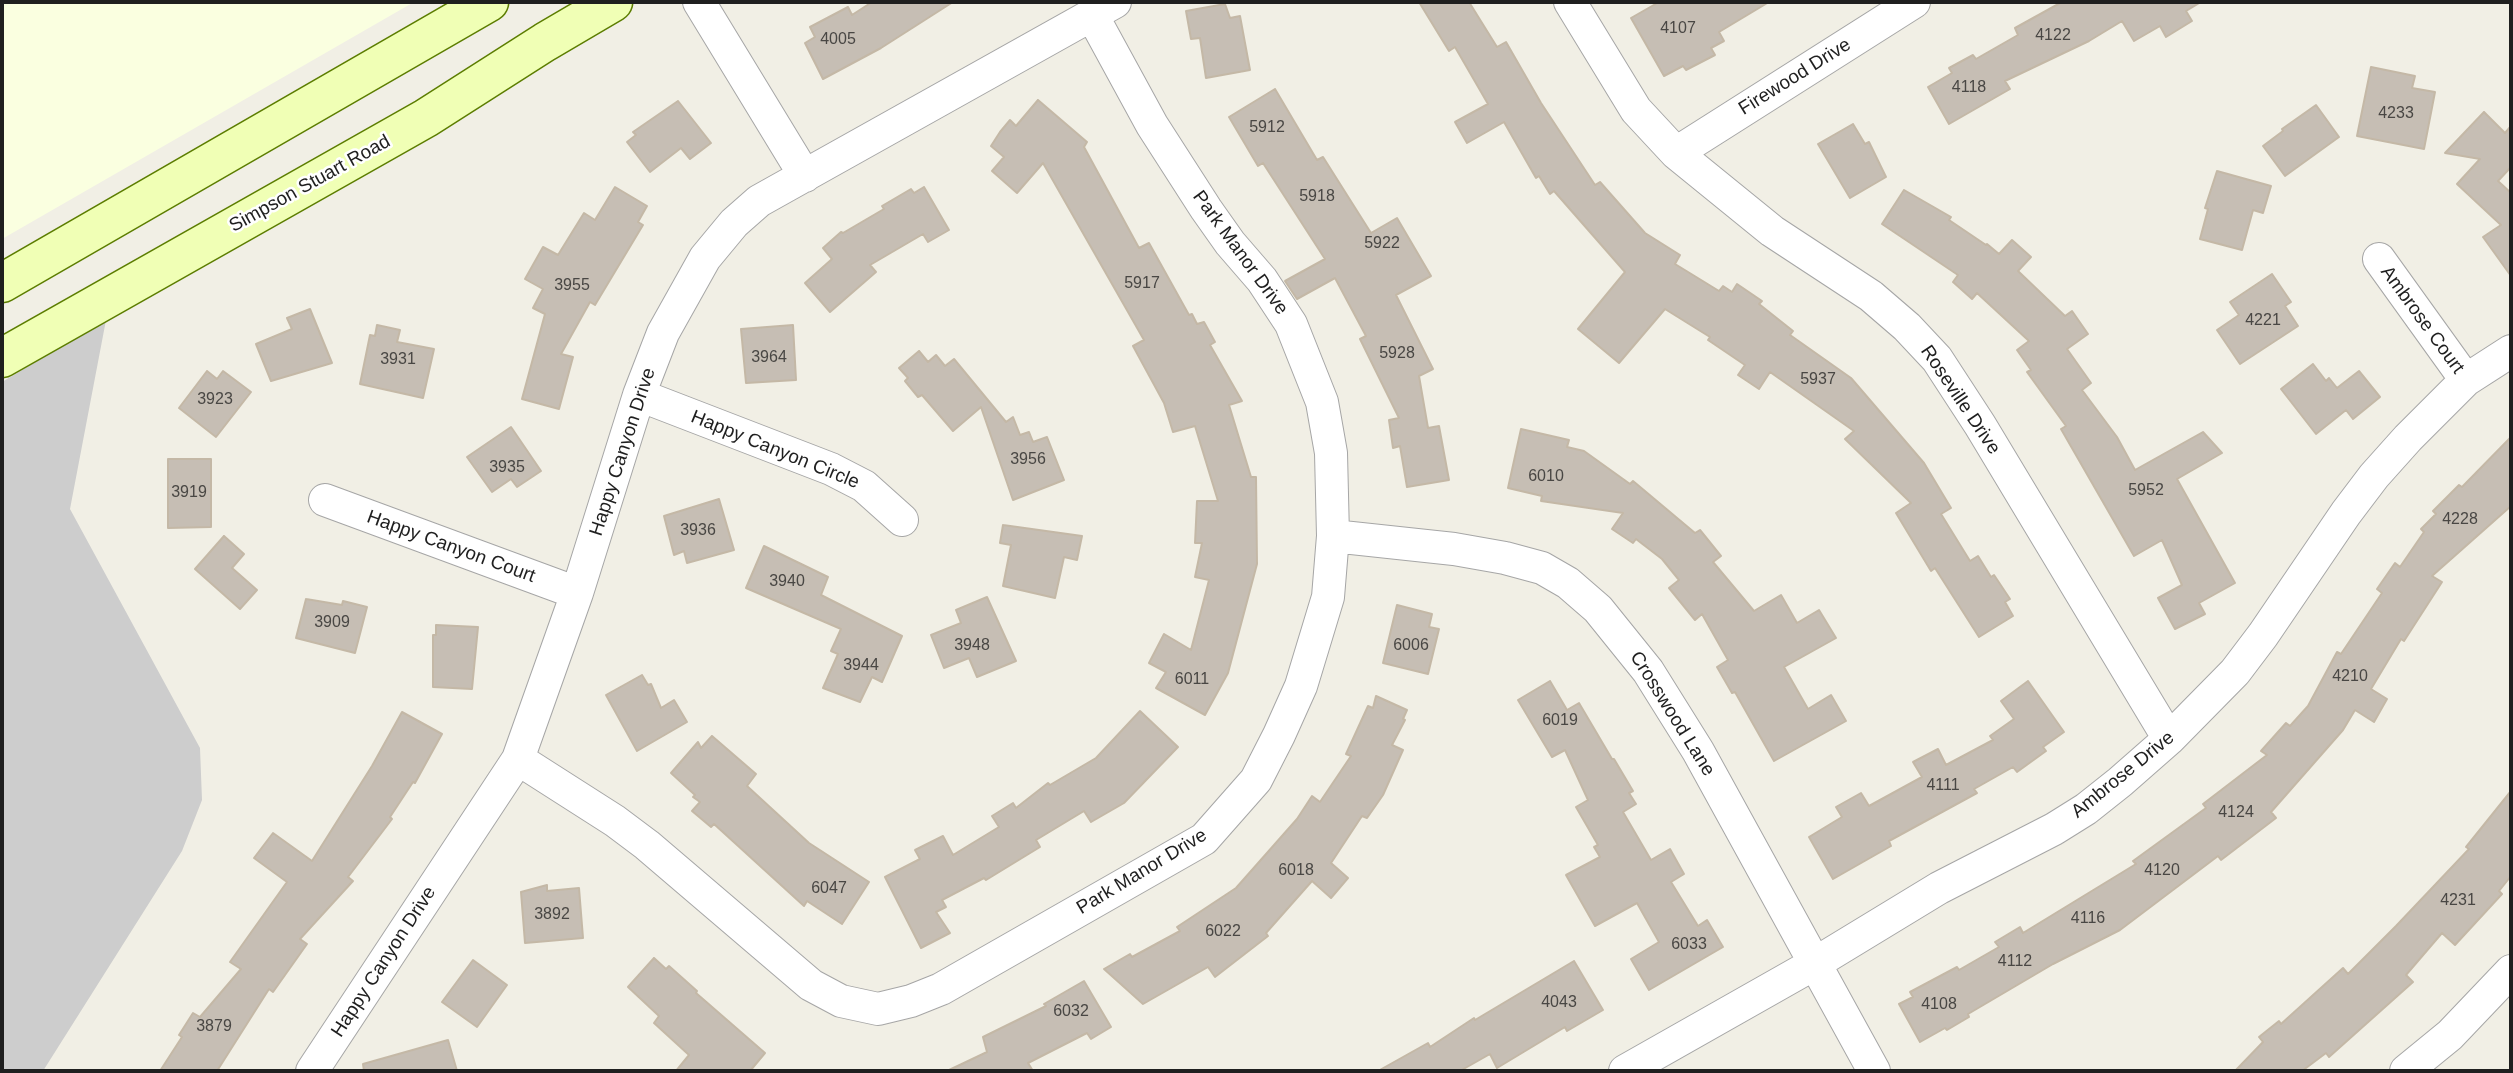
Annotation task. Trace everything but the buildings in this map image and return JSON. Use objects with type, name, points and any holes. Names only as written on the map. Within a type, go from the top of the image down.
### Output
[{"type":"main road","points":[[2,283],[489,2]]},
{"type":"main road","name":"Simpson Stuart Road","points":[[2,358],[426,118],[613,2]]},
{"type":"street","points":[[699,2],[805,176]]},
{"type":"street","name":"Roseville Drive","points":[[1570,2],[1636,110],[1676,153],[1772,231],[1871,296],[1907,327],[1937,359],[1980,425],[2169,739]]},
{"type":"street","name":"Firewood Drive","points":[[1676,153],[1914,2]]},
{"type":"street","name":"Happy Canyon Drive","points":[[312,1071],[517,759],[577,593],[639,396],[663,333],[705,258],[734,223],[759,201],[1103,8]]},
{"type":"street","name":"Park Manor Drive","points":[[517,759],[615,821],[647,845],[811,985],[841,1001],[878,1009],[911,1001],[941,989],[1204,839],[1256,780],[1301,686],[1328,597],[1334,536],[1331,453],[1322,402],[1291,324],[1262,280],[1230,243],[1206,209],[1152,125],[1103,8]]},
{"type":"street","name":"Ambrose Court","points":[[2379,259],[2466,380]]},
{"type":"street","name":"Ambrose Drive","points":[[1625,1071],[1814,964],[1939,888],[2065,823],[2120,782],[2169,739],[2235,672],[2374,476],[2407,438],[2466,380],[2511,351]]},
{"type":"street","name":"Happy Canyon Circle","points":[[639,396],[831,469],[864,485],[902,520]]},
{"type":"street","name":"Happy Canyon Court","points":[[325,500],[577,593]]},
{"type":"street","name":"Crosswood Lane","points":[[1334,536],[1454,549],[1542,568],[1568,583],[1598,609],[1648,671],[1698,751],[1874,1071]]},
{"type":"street","points":[[2406,1071],[2450,1035],[2511,971]]},
{"type":"shaded area","points":[[2,2],[414,2],[2,239]]},
{"type":"shaded area","points":[[106,320],[70,509],[200,748],[202,800],[182,851],[43,1071],[2,1071],[2,382]]}]
